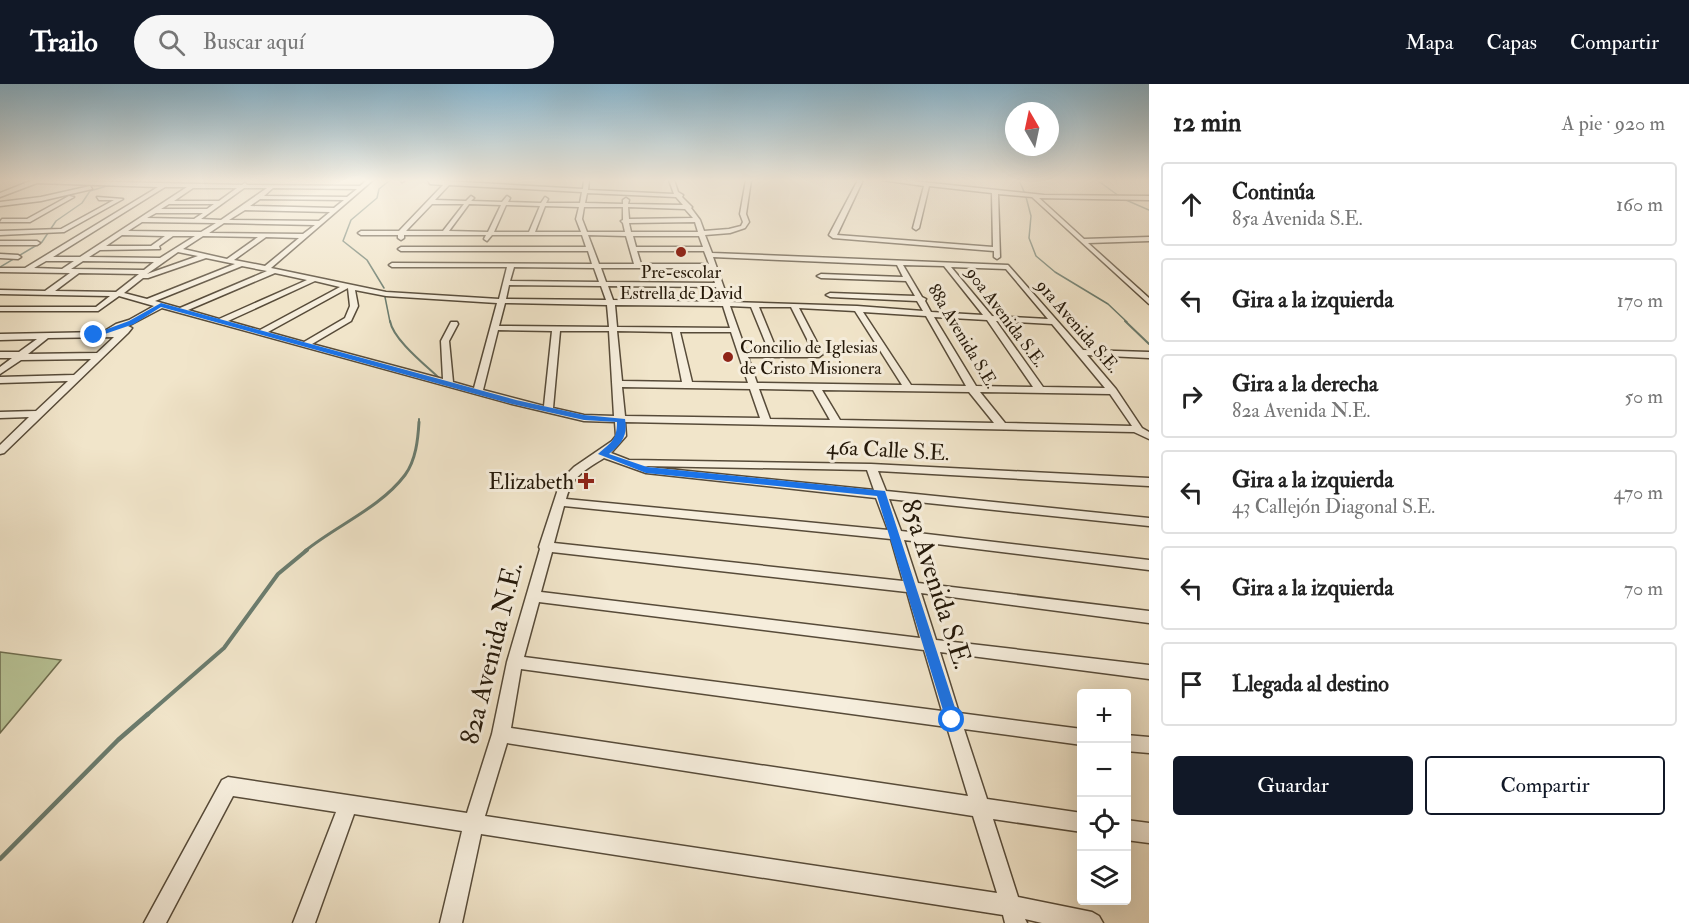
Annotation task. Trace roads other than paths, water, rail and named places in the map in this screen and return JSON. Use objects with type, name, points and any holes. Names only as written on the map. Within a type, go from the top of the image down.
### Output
[{"type":"street","points":[[1,222],[31,219]]},
{"type":"street","points":[[0,233],[52,233],[62,231],[83,219]]},
{"type":"street","points":[[27,270],[110,219]]},
{"type":"street","points":[[65,270],[138,219]]},
{"type":"street","points":[[180,219],[320,223]]},
{"type":"street","points":[[182,310],[269,270],[325,219]]},
{"type":"street","points":[[407,265],[401,249],[401,233],[414,219]]},
{"type":"street","points":[[445,233],[455,219]]},
{"type":"street","points":[[476,265],[496,219]]},
{"type":"street","points":[[531,234],[537,219]]},
{"type":"street","points":[[579,219],[611,304],[622,420]]},
{"type":"street","points":[[361,233],[630,235],[702,233],[743,228],[745,219]]},
{"type":"street","points":[[841,219],[833,236],[860,241],[959,244],[996,249]]},
{"type":"street","points":[[916,228],[918,219]]},
{"type":"street","name":"91a Avenida S.E.","points":[[995,219],[996,249],[1003,266],[1001,267],[1012,275],[1113,391],[1137,427],[1136,429]]},
{"type":"street","points":[[1059,219],[1149,302]]},
{"type":"street","points":[[152,248],[196,220]]},
{"type":"street","points":[[0,309],[98,309],[161,260],[225,220]]},
{"type":"street","points":[[638,266],[624,221],[697,220],[724,305],[766,422]]},
{"type":"street","points":[[121,233],[307,236]]},
{"type":"street","points":[[228,261],[265,235]]},
{"type":"street","points":[[1082,241],[1149,239]]},
{"type":"street","points":[[0,243],[37,243]]},
{"type":"street","points":[[99,248],[179,249],[348,288],[386,294],[501,301],[611,304],[794,305],[1053,322]]},
{"type":"street","points":[[401,249],[590,249]]},
{"type":"street","points":[[634,249],[813,260],[1003,266]]},
{"type":"street","points":[[0,256],[18,257]]},
{"type":"street","points":[[136,280],[206,256]]},
{"type":"street","points":[[45,259],[161,260]]},
{"type":"street","points":[[813,260],[835,307]]},
{"type":"street","name":"88a Avenida S.E.","points":[[899,263],[931,313],[974,390],[1001,425]]},
{"type":"street","points":[[149,301],[242,264]]},
{"type":"street","points":[[392,265],[712,266]]},
{"type":"street","points":[[478,392],[511,265]]},
{"type":"street","name":"90a Avenida S.E.","points":[[946,265],[989,317],[1040,390]]},
{"type":"street","points":[[0,270],[146,272]]},
{"type":"street","points":[[20,309],[78,271]]},
{"type":"street","points":[[821,276],[909,279]]},
{"type":"street","points":[[221,321],[312,280]]},
{"type":"street","points":[[506,283],[718,285]]},
{"type":"street","points":[[260,333],[348,288]]},
{"type":"street","points":[[304,345],[348,319],[354,306],[348,288]]},
{"type":"street","points":[[0,292],[120,294],[478,392],[584,418],[1136,429],[1149,436]]},
{"type":"street","points":[[830,295],[922,299]]},
{"type":"street","points":[[2,447],[99,356],[118,331],[161,304]]},
{"type":"street","points":[[754,305],[774,354]]},
{"type":"street","points":[[742,354],[819,354],[794,305]]},
{"type":"street","points":[[857,308],[909,389]]},
{"type":"street","points":[[448,383],[445,341],[454,324]]},
{"type":"street","points":[[495,328],[733,330]]},
{"type":"street","points":[[548,410],[556,329]]},
{"type":"street","points":[[0,337],[94,335],[118,331]]},
{"type":"street","points":[[675,331],[688,386]]},
{"type":"street","points":[[0,371],[46,336]]},
{"type":"street","points":[[1078,352],[1149,355]]},
{"type":"street","points":[[0,355],[99,356]]},
{"type":"street","points":[[0,380],[76,378]]},
{"type":"street","points":[[618,384],[1113,391]]},
{"type":"street","points":[[816,387],[837,423]]},
{"type":"street","points":[[0,415],[39,414]]},
{"type":"street","name":"82a Avenida N.E.","points":[[451,923],[473,826],[501,734],[515,662],[559,502],[566,483],[581,468],[616,444],[621,436],[622,420]]},
{"type":"street","points":[[602,454],[646,470],[1149,522]]},
{"type":"street","name":"46a Calle S.E.","points":[[626,462],[871,467],[1149,483]]},
{"type":"street","name":"85a Avenida S.E.","points":[[871,467],[896,535],[1013,914]]},
{"type":"street","points":[[559,502],[896,535],[1149,565]]},
{"type":"street","points":[[545,547],[911,587],[1149,617]]},
{"type":"street","points":[[533,596],[1149,672]]},
{"type":"street","points":[[515,662],[1077,736]]},
{"type":"street","points":[[501,734],[1077,822]]},
{"type":"street","points":[[1131,743],[1149,746]]},
{"type":"street","points":[[155,923],[228,786],[1013,914],[1092,923]]},
{"type":"street","points":[[304,923],[348,805]]},
{"type":"street","points":[[1131,831],[1149,833]]},
{"type":"waterway","points":[[0,267],[42,242],[59,219]]},
{"type":"waterway","points":[[352,219],[343,241],[367,260],[384,288]]},
{"type":"waterway","points":[[1031,219],[1029,238],[1036,256],[1055,272],[1108,304],[1127,322]]},
{"type":"waterway","points":[[385,297],[390,322]]},
{"type":"waterway","points":[[390,321],[397,336],[438,377]]},
{"type":"waterway","points":[[1125,321],[1149,344]]},
{"type":"waterway","points":[[305,551],[371,507],[395,487],[412,463],[419,422]]},
{"type":"waterway","points":[[147,715],[224,648],[278,574],[307,550]]},
{"type":"waterway","points":[[0,859],[118,740],[148,714]]},
{"type":"place","name":"Pre-escolar Estrella de David","points":[[681,252]]},
{"type":"place","name":"Concilio de Iglesias de Cristo Misionera","points":[[728,357]]},
{"type":"place","name":"Elizabeth","points":[[586,481]]}]
